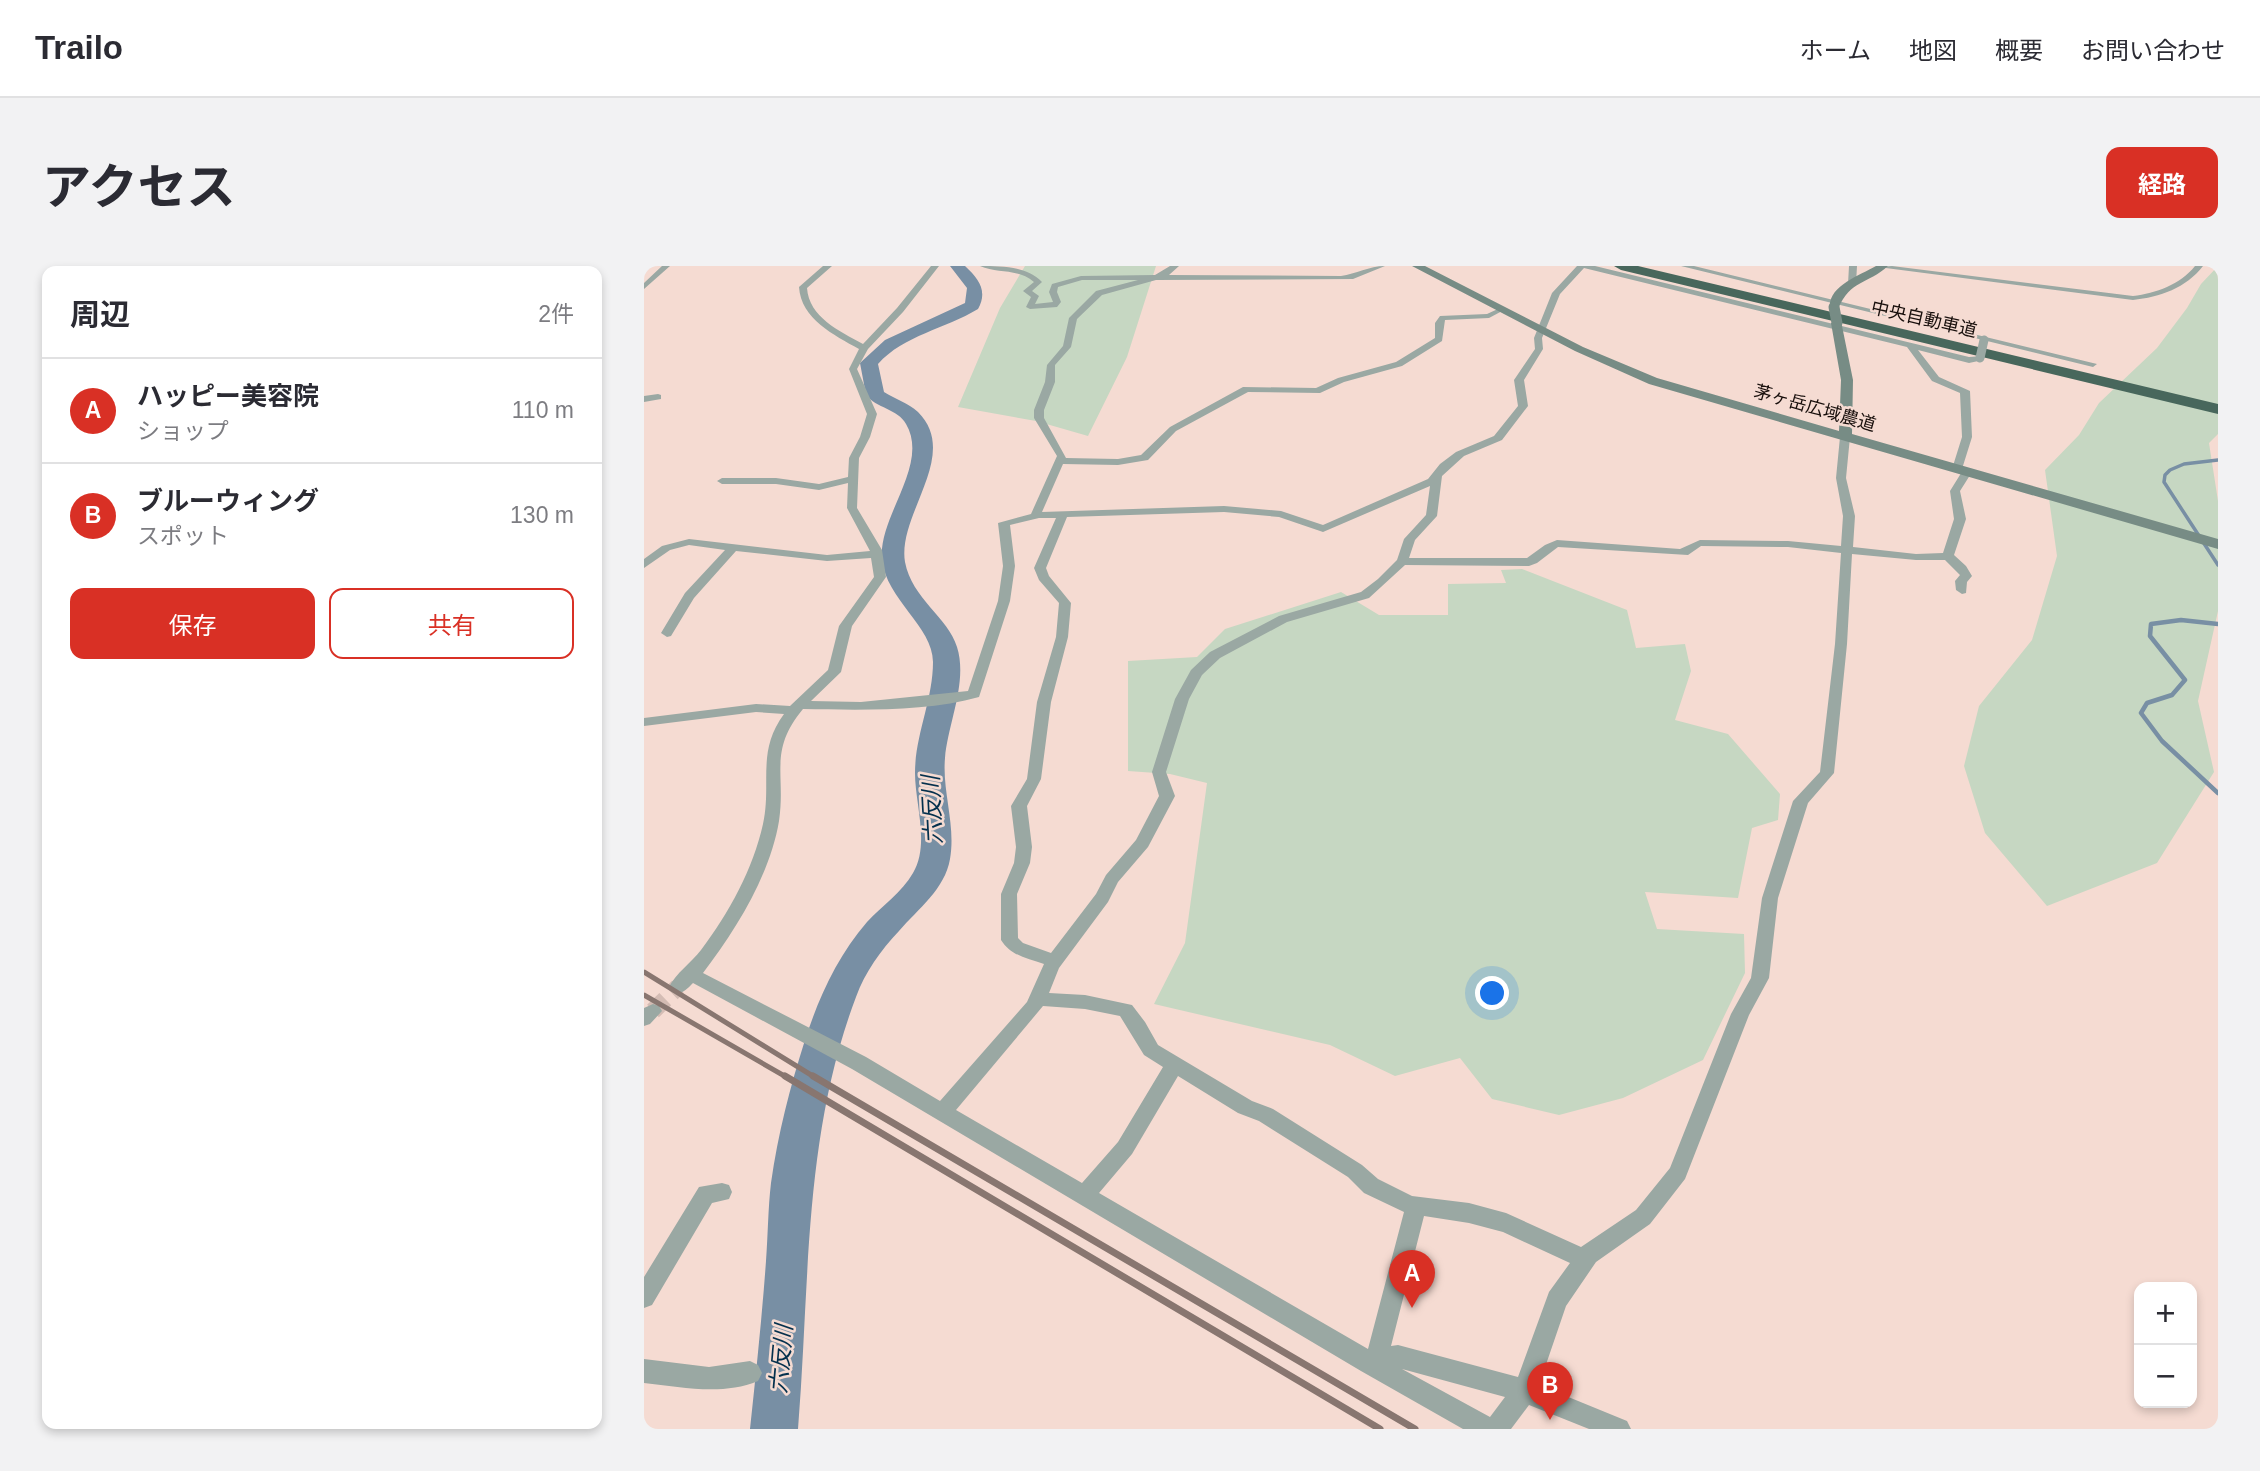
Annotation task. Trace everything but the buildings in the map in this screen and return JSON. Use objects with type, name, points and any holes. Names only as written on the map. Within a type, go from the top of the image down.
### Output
[{"type":"highway","name":"中央自動車道","points":[[1621,266],[2169,394],[2218,403]]},
{"type":"highway","name":"中央自動車道","points":[[1643,266],[2169,394],[2218,410]]},
{"type":"street","points":[[644,287],[666,266]]},
{"type":"street","points":[[828,266],[803,287],[804,302],[829,329],[863,348]]},
{"type":"street","points":[[678,987],[704,962],[758,867],[771,820],[771,753],[779,732],[797,708],[834,672],[843,631],[880,577],[877,554],[852,508],[855,458],[872,414],[853,369],[863,348],[900,310],[934,266]]},
{"type":"street","points":[[984,266],[1015,270],[1036,278],[1038,282],[1027,291],[1035,296],[1030,307],[1037,308],[1054,306],[1057,302],[1052,289],[1065,281],[1094,277],[1341,278],[1353,277],[1381,266]]},
{"type":"street","points":[[1035,516],[1062,461],[1062,456],[1039,418],[1039,410],[1050,382],[1051,365],[1067,346],[1073,318],[1099,293],[1169,273],[1175,266]]},
{"type":"street","name":"茅ヶ岳広域農道","points":[[1417,266],[1602,360],[1653,381],[2218,544]]},
{"type":"street","points":[[942,1113],[1034,1006],[1054,961],[1102,898],[1112,879],[1143,843],[1167,796],[1159,772],[1182,699],[1196,673],[1215,655],[1283,619],[1365,594],[1382,582],[1402,561],[1410,539],[1431,516],[1437,477],[1444,466],[1460,454],[1498,438],[1523,406],[1520,380],[1539,349],[1538,338],[1556,293],[1584,266],[1837,325],[1969,360],[1980,358],[1985,339]]},
{"type":"street","points":[[1685,266],[1834,304],[2093,363]]},
{"type":"street","points":[[1852,284],[1853,266]]},
{"type":"street","points":[[1496,1429],[1525,1391],[1557,1300],[1584,1259],[1643,1217],[1678,1173],[1740,1014],[1760,978],[1770,898],[1801,801],[1827,773],[1841,644],[1850,516],[1841,478],[1850,414],[1847,368],[1834,304],[1841,291],[1883,267],[2133,298],[2146,297],[2179,284],[2199,266]]},
{"type":"street","points":[[1062,461],[1118,462],[1143,458],[1173,429],[1246,389],[1317,391],[1341,380],[1399,364],[1415,355],[1439,339],[1439,323],[1443,318],[1489,316],[1500,310]]},
{"type":"street","points":[[1908,343],[1931,378],[1950,388],[1965,391],[1967,437],[1962,470],[1955,491],[1960,519],[1948,556]]},
{"type":"street","points":[[644,399],[658,397]]},
{"type":"street","points":[[644,722],[756,708],[926,702],[974,694],[1004,601],[1009,566],[1004,523],[1035,516],[1171,509],[1263,511],[1323,528],[1437,477]]},
{"type":"street","points":[[722,481],[776,481],[819,487],[852,479]]},
{"type":"street","points":[[1054,961],[1017,948],[1010,940],[1009,894],[1022,863],[1024,847],[1019,806],[1034,779],[1044,702],[1062,637],[1065,603],[1043,577],[1040,568],[1063,515]]},
{"type":"street","points":[[644,564],[676,544],[702,542],[827,558],[877,554]]},
{"type":"street","points":[[1402,561],[1529,562],[1538,559],[1548,546],[1557,543],[1680,552],[1689,552],[1693,545],[1700,543],[1847,549],[1916,557],[1948,556],[1962,568],[1966,576],[1961,581],[1962,590]]},
{"type":"street","points":[[667,633],[676,614],[705,575],[734,546]]},
{"type":"street","points":[[692,975],[859,1063],[1487,1429]]},
{"type":"street","points":[[1038,999],[1085,1002],[1126,1010],[1151,1050],[1245,1107],[1266,1115],[1355,1171],[1371,1186],[1416,1205],[1469,1213],[1506,1223],[1584,1259]]},
{"type":"street","points":[[1084,1196],[1125,1147],[1175,1064]]},
{"type":"street","points":[[644,1297],[706,1194],[722,1192]]},
{"type":"street","points":[[1373,1362],[1416,1205]]},
{"type":"street","points":[[1373,1362],[1398,1356],[1525,1391],[1619,1429]]},
{"type":"street","points":[[644,1371],[709,1379],[750,1373]]},
{"type":"green space","points":[[1025,266],[1156,266],[1127,357],[1088,436],[1036,421],[958,407],[1000,308]]},
{"type":"green space","points":[[2218,266],[2218,434],[2209,443],[2218,501],[2218,611],[2198,701],[2214,772],[2157,863],[2047,906],[1985,833],[1964,766],[1979,706],[2032,640],[2057,556],[2045,470],[2079,435],[2099,403],[2157,348],[2201,284]]},
{"type":"green space","points":[[1522,569],[1627,610],[1636,648],[1685,644],[1691,671],[1675,720],[1728,734],[1780,794],[1778,820],[1752,828],[1738,898],[1645,892],[1657,929],[1744,934],[1745,973],[1703,1060],[1623,1098],[1559,1115],[1492,1099],[1460,1058],[1395,1076],[1330,1045],[1154,1004],[1185,943],[1207,783],[1170,774],[1128,771],[1128,661],[1197,657],[1225,629],[1341,592],[1379,615],[1448,615],[1448,584],[1506,583],[1501,570]]},
{"type":"waterway","name":"六反川","points":[[774,1429],[786,1290],[791,1190],[816,1065],[847,977],[872,939],[927,878],[936,847],[930,760],[944,688],[945,649],[939,635],[903,587],[893,561],[895,536],[918,475],[922,444],[918,428],[911,416],[875,395],[869,363],[891,343],[972,306],[975,288],[957,266]]},
{"type":"waterway","points":[[2218,460],[2184,464],[2170,470],[2165,475],[2164,482],[2218,565]]},
{"type":"waterway","points":[[2218,624],[2181,620],[2151,624],[2150,636],[2185,680],[2172,695],[2147,703],[2141,713],[2162,741],[2218,793]]},
{"type":"tunnel","points":[[653,1011],[678,987]]},
{"type":"railway","points":[[644,972],[816,1078]]},
{"type":"railway","points":[[644,995],[788,1078]]},
{"type":"railway","points":[[785,1076],[1380,1429]]},
{"type":"railway","points":[[813,1076],[1415,1429]]},
{"type":"place","name":"ハッピー美容院","points":[[1412,1308]]},
{"type":"place","name":"ブルーウィング","points":[[1550,1420]]}]
